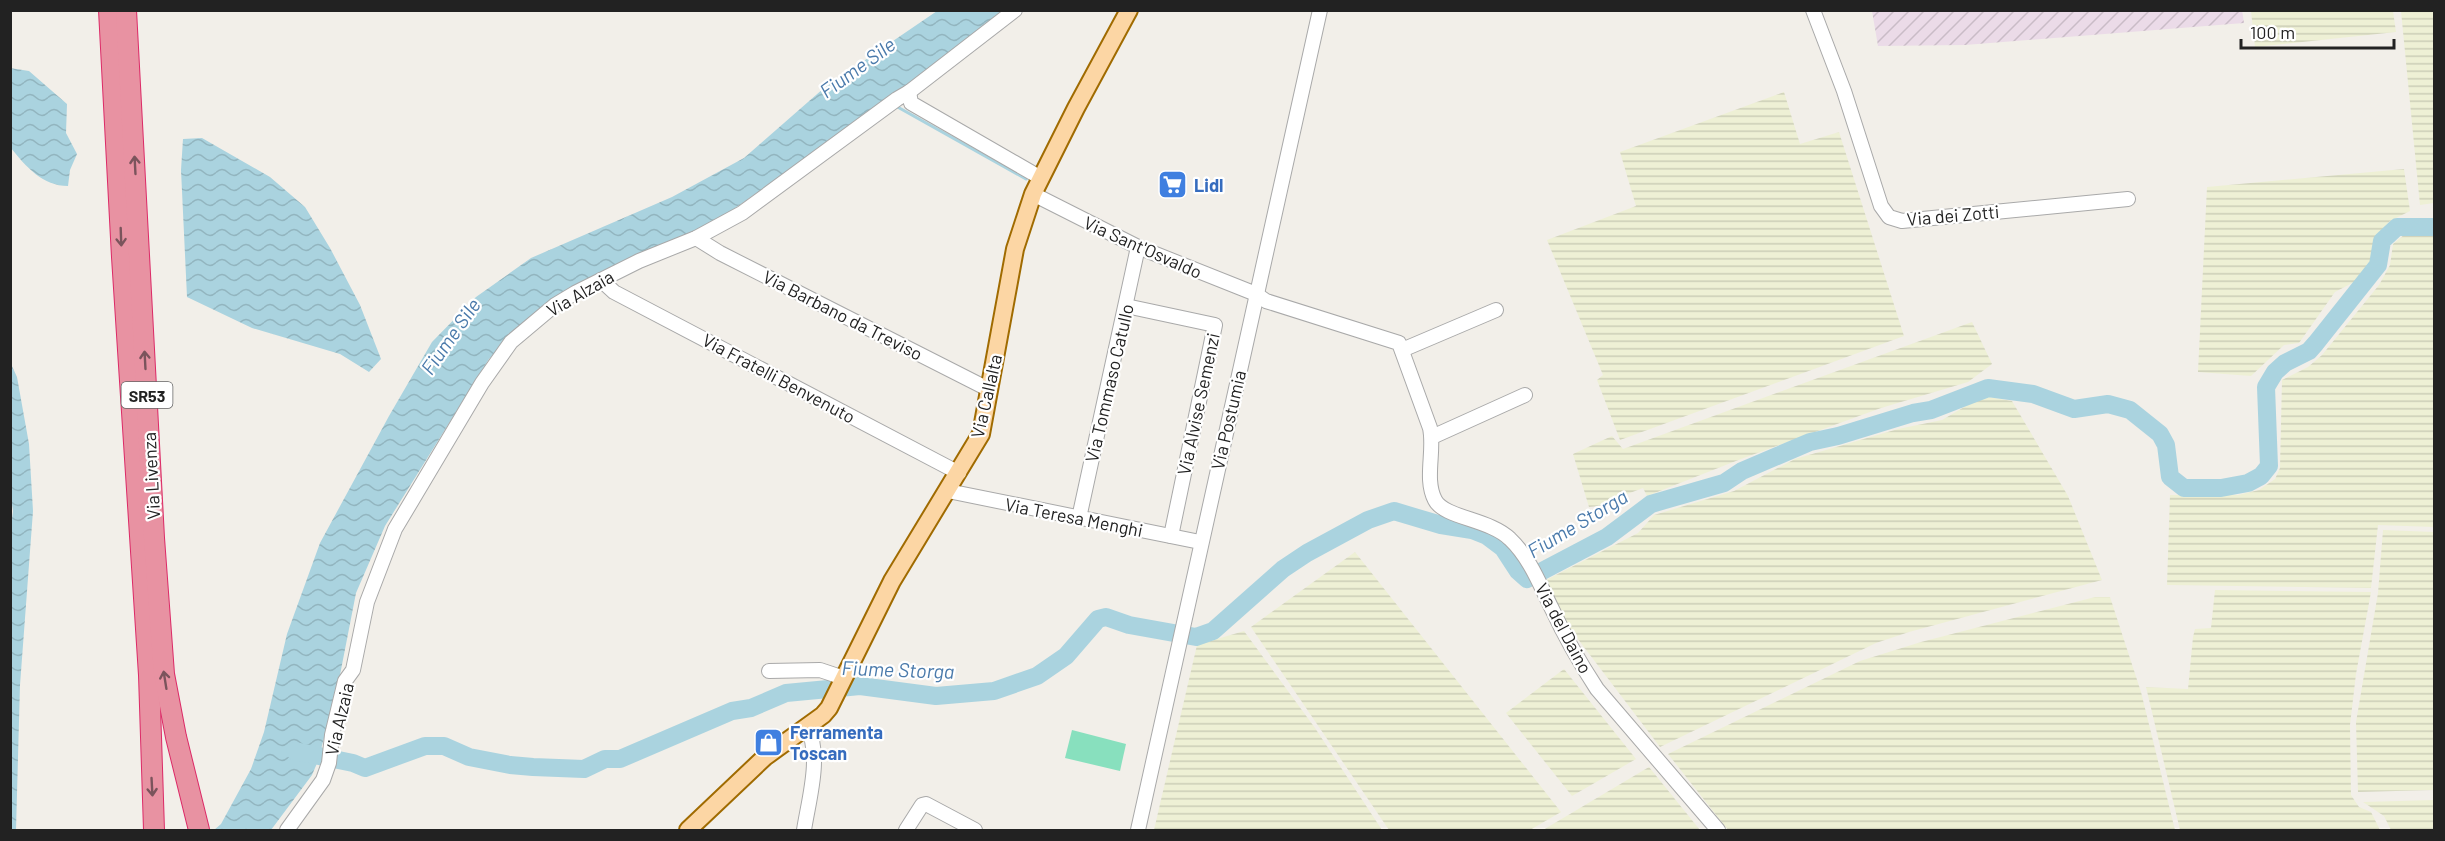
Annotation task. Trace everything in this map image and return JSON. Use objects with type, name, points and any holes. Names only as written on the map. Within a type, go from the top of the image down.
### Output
[{"type":"highway","name":"Via Livenza","points":[[109,10],[148,664],[154,831]]},
{"type":"highway","name":"Via Livenza","points":[[126,10],[164,674],[176,737],[199,831]]},
{"type":"main road","name":"Via Callalta","points":[[687,831],[765,757],[823,715],[844,679],[892,581],[981,434],[1015,249],[1033,194],[1129,10]]},
{"type":"street","name":"Via Alzaia","points":[[290,830],[323,780],[330,758],[345,681],[353,670],[368,602],[395,529],[482,383],[511,342],[555,305],[639,261],[696,238],[742,213],[909,92],[1015,10]]},
{"type":"street","name":"Via Postumia","points":[[1138,831],[1200,542],[1320,10]]},
{"type":"street","name":"Via dei Zotti","points":[[1813,10],[1844,91],[1881,206],[1889,217],[1902,221],[2128,199]]},
{"type":"street","points":[[909,92],[911,103],[1041,178]]},
{"type":"street","name":"Via Sant'Osvaldo","points":[[1033,194],[1138,247],[1256,294]]},
{"type":"street","name":"Via Barbano da Treviso","points":[[696,238],[720,253],[990,390]]},
{"type":"street","name":"Via Tommaso Catullo","points":[[1079,518],[1138,247]]},
{"type":"street","name":"Via Fratelli Benvenuto","points":[[601,280],[614,292],[959,473]]},
{"type":"street","points":[[1256,294],[1266,301],[1394,343],[1496,310]]},
{"type":"street","name":"Via Alvise Semenzi","points":[[1126,306],[1215,325],[1171,536]]},
{"type":"street","name":"Via del Daino","points":[[1394,343],[1432,437],[1431,488],[1436,502],[1441,509],[1487,523],[1504,532],[1521,551],[1580,663],[1597,689],[1718,831]]},
{"type":"street","points":[[1432,437],[1525,395]]},
{"type":"street","name":"Via Teresa Menghi","points":[[948,491],[958,495],[1200,542]]},
{"type":"street","points":[[769,671],[820,670],[844,679]]},
{"type":"street","points":[[804,831],[814,748],[813,738],[807,726]]},
{"type":"street","points":[[906,831],[922,805],[926,804],[975,831]]},
{"type":"shaded area","points":[[2242,10],[2244,23],[1965,45],[1878,46],[1872,11]]},
{"type":"green space","points":[[2251,11],[2393,11],[2396,32],[2255,47]]},
{"type":"green space","points":[[2401,11],[2434,11],[2434,203],[2420,205]]},
{"type":"green space","points":[[1784,92],[1800,144],[1839,132],[1904,336],[1620,440],[1597,380],[1603,375],[1547,240],[1636,206],[1620,152]]},
{"type":"green space","points":[[2404,169],[2410,211],[2390,221],[2382,230],[2368,267],[2356,281],[2335,292],[2299,343],[2284,345],[2251,376],[2198,372],[2207,187]]},
{"type":"green space","points":[[2405,234],[2434,234],[2434,527],[2378,525],[2371,588],[2167,585],[2170,495],[2238,495],[2259,490],[2275,479],[2280,468],[2282,380],[2308,367],[2322,355],[2379,285],[2390,265],[2393,244]]},
{"type":"green space","points":[[1972,322],[1992,364],[1968,382],[1881,408],[1647,496],[1643,488],[1622,496],[1620,504],[1589,507],[1573,454],[1612,436],[1623,449]]},
{"type":"green space","points":[[1983,396],[2012,401],[2068,496],[2102,580],[1876,643],[1660,747],[1555,609],[1546,580],[1638,533],[1654,515],[1734,491],[1795,459],[1898,429],[1942,420]]},
{"type":"green space","points":[[2383,530],[2434,532],[2434,790],[2358,792],[2356,722],[2378,593]]},
{"type":"green space","points":[[1355,552],[1561,812],[1530,830],[1389,830],[1251,627]]},
{"type":"green space","points":[[2215,590],[2371,592],[2356,674],[2350,725],[2351,795],[2359,807],[2371,812],[2380,830],[2180,830],[2146,687],[2188,689],[2195,629],[2211,628]]},
{"type":"green space","points":[[2095,597],[2110,597],[2141,692],[2175,830],[1728,830],[1668,754],[1860,661],[1921,642]]},
{"type":"green space","points":[[1244,631],[1315,728],[1382,830],[1154,830],[1197,645]]},
{"type":"green space","points":[[1564,669],[1636,759],[1572,796],[1506,713]]},
{"type":"green space","points":[[1072,730],[1126,744],[1120,771],[1065,758]]},
{"type":"green space","points":[[1649,767],[1700,830],[1543,830]]},
{"type":"green space","points":[[2434,800],[2434,830],[2391,830],[2384,816],[2363,802]]},
{"type":"water","name":"Fiume Sile","points":[[937,11],[1004,11],[887,101],[711,225],[540,310],[489,359],[385,526],[356,593],[339,680],[318,761],[312,775],[271,830],[214,830],[221,824],[251,769],[264,732],[287,634],[320,543],[432,342],[476,297],[531,258],[672,197],[744,158],[824,88]]},
{"type":"water","points":[[10,68],[29,71],[67,104],[66,133],[77,154],[70,170],[68,186],[43,179],[29,168],[11,148]]},
{"type":"water","points":[[202,138],[270,177],[305,207],[360,305],[381,359],[369,372],[340,354],[252,328],[187,297],[181,170],[183,139]]},
{"type":"water","points":[[11,364],[17,377],[29,444],[33,511],[20,685],[16,830],[10,830],[10,534],[13,511],[10,492]]},
{"type":"waterway","points":[[894,105],[1026,179]]},
{"type":"waterway","name":"Fiume Storga","points":[[295,751],[353,763],[365,768],[425,746],[444,746],[469,757],[510,765],[584,769],[605,759],[620,759],[732,711],[751,708],[786,693],[860,686],[936,696],[994,691],[1037,676],[1066,656],[1098,619],[1106,617],[1129,625],[1196,637],[1213,631],[1283,569],[1307,553],[1368,520],[1394,511],[1441,525],[1472,530],[1487,536],[1503,548],[1518,571],[1527,579],[1607,537],[1651,504],[1724,483],[1742,471],[1810,442],[1931,410],[1988,388],[2033,394],[2074,409],[2108,404],[2130,410],[2160,434],[2166,445],[2170,477],[2184,488],[2221,488],[2248,483],[2261,476],[2269,466],[2266,387],[2275,372],[2285,363],[2309,351],[2316,343],[2378,265],[2382,241],[2397,227],[2434,227]]},
{"type":"place","name":"Lidl","points":[[1173,185]]},
{"type":"place","name":"Ferramenta Toscan","points":[[769,742]]}]
